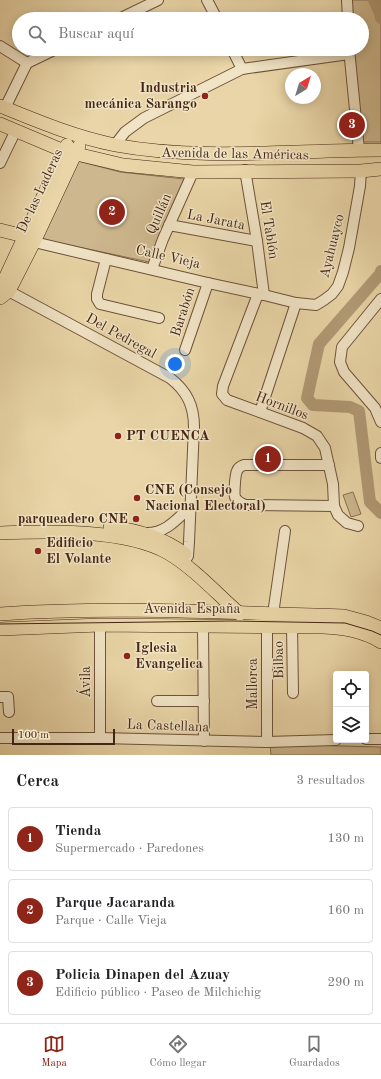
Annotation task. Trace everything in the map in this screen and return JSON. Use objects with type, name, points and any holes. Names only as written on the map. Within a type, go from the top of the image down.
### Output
[{"type":"main road","name":"Avenida de las Américas","points":[[2,107],[77,135],[115,145],[177,152],[237,153],[380,150]]},
{"type":"main road","name":"Avenida de las Américas","points":[[0,124],[70,153],[123,165],[193,172],[245,170],[361,171],[379,169]]},
{"type":"main road","name":"De las Laderas","points":[[2,292],[26,240],[70,153],[77,135]]},
{"type":"main road","name":"Calle Vieja","points":[[0,230],[26,240]]},
{"type":"main road","name":"Calle Vieja","points":[[0,238],[26,240]]},
{"type":"main road","points":[[0,524],[27,528],[107,535],[134,540],[160,548],[186,560],[208,585],[238,613]]},
{"type":"main road","points":[[0,533],[57,524],[102,527],[146,533],[166,542],[186,560],[239,602],[254,620]]},
{"type":"main road","points":[[200,611],[208,605],[212,596],[212,592],[208,585]]},
{"type":"main road","name":"Avenida España","points":[[0,614],[25,612],[200,611],[238,613],[267,626],[344,628],[361,632],[381,642]]},
{"type":"main road","name":"Avenida España","points":[[0,629],[100,625],[203,625],[254,620],[274,614],[344,616],[381,628]]},
{"type":"street","points":[[133,12],[158,0]]},
{"type":"street","points":[[207,0],[213,12]]},
{"type":"street","points":[[347,0],[348,12]]},
{"type":"street","points":[[0,46],[12,54]]},
{"type":"street","points":[[16,56],[27,63]]},
{"type":"street","points":[[2,107],[27,63],[42,56]]},
{"type":"street","points":[[236,56],[242,69]]},
{"type":"street","points":[[115,145],[125,132],[144,118],[242,69],[324,56]]},
{"type":"street","points":[[349,56],[359,150]]},
{"type":"street","points":[[0,163],[16,130]]},
{"type":"street","name":"El Tablón","points":[[227,400],[222,394],[223,386],[261,294],[257,241],[245,170]]},
{"type":"street","name":"Ayahuayco","points":[[296,303],[316,305],[332,294],[338,286],[349,248],[360,186],[361,171]]},
{"type":"street","name":"Quillán","points":[[152,269],[163,239],[193,172]]},
{"type":"street","name":"La Jarata","points":[[169,225],[257,241]]},
{"type":"street","name":"Calle Vieja","points":[[26,240],[296,303]]},
{"type":"street","points":[[106,259],[97,294],[97,299],[100,304],[159,318]]},
{"type":"street","name":"Barabón","points":[[186,350],[208,283]]},
{"type":"street","name":"Del Pedregal","points":[[2,292],[170,378],[183,389],[189,398],[194,415],[186,560]]},
{"type":"street","points":[[381,299],[342,347],[340,362],[344,372],[378,406],[381,422]]},
{"type":"street","points":[[260,412],[296,303]]},
{"type":"street","name":"Hornillos","points":[[227,400],[304,428],[317,436],[325,448],[329,465],[334,506],[338,515],[347,523],[358,526]]},
{"type":"street","points":[[381,453],[381,458]]},
{"type":"street","points":[[329,465],[244,465],[236,472],[235,497],[239,503],[246,505],[334,506]]},
{"type":"street","points":[[146,533],[154,533],[163,530],[190,507]]},
{"type":"street","points":[[274,614],[285,531]]},
{"type":"street","name":"Ávila","points":[[100,625],[100,738]]},
{"type":"street","points":[[203,625],[204,741]]},
{"type":"street","name":"Mallorca","points":[[267,626],[268,742]]},
{"type":"street","name":"Bilbao","points":[[292,626],[293,693]]},
{"type":"street","points":[[0,697],[8,697],[9,712]]},
{"type":"street","points":[[157,701],[204,701]]},
{"type":"street","name":"La Castellana","points":[[0,738],[100,738],[268,742],[333,740]]},
{"type":"street","points":[[369,739],[381,739]]},
{"type":"shaded area","points":[[351,0],[381,0],[381,142],[363,142],[351,56],[369,56],[369,12],[351,12]]},
{"type":"shaded area","points":[[78,161],[120,172],[184,179],[149,262],[41,239]]},
{"type":"shaded area","points":[[353,492],[361,514],[351,517],[343,495]]},
{"type":"shaded area","points":[[270,744],[381,747],[381,755],[271,755]]},
{"type":"waterway","points":[[374,0],[381,18]]},
{"type":"waterway","points":[[381,271],[381,273],[319,344],[307,398],[313,405],[350,407],[359,411],[370,502],[381,513]]},
{"type":"tram line","points":[[0,624],[232,621],[345,623],[381,635]]},
{"type":"place","name":"Industria mecánica Sarango","points":[[205,96]]},
{"type":"place","name":"Policia Dinapen del Azuay","points":[[352,125]]},
{"type":"place","name":"Parque Jacaranda","points":[[112,212]]},
{"type":"place","name":"PT CUENCA","points":[[118,436]]},
{"type":"place","name":"Tienda","points":[[268,459]]},
{"type":"place","name":"CNE (Consejo Nacional Electoral)","points":[[137,498]]},
{"type":"place","name":"parqueadero CNE","points":[[136,519]]},
{"type":"place","name":"Edificio El Volante","points":[[38,551]]},
{"type":"place","name":"Iglesia Evangelica","points":[[127,656]]}]
